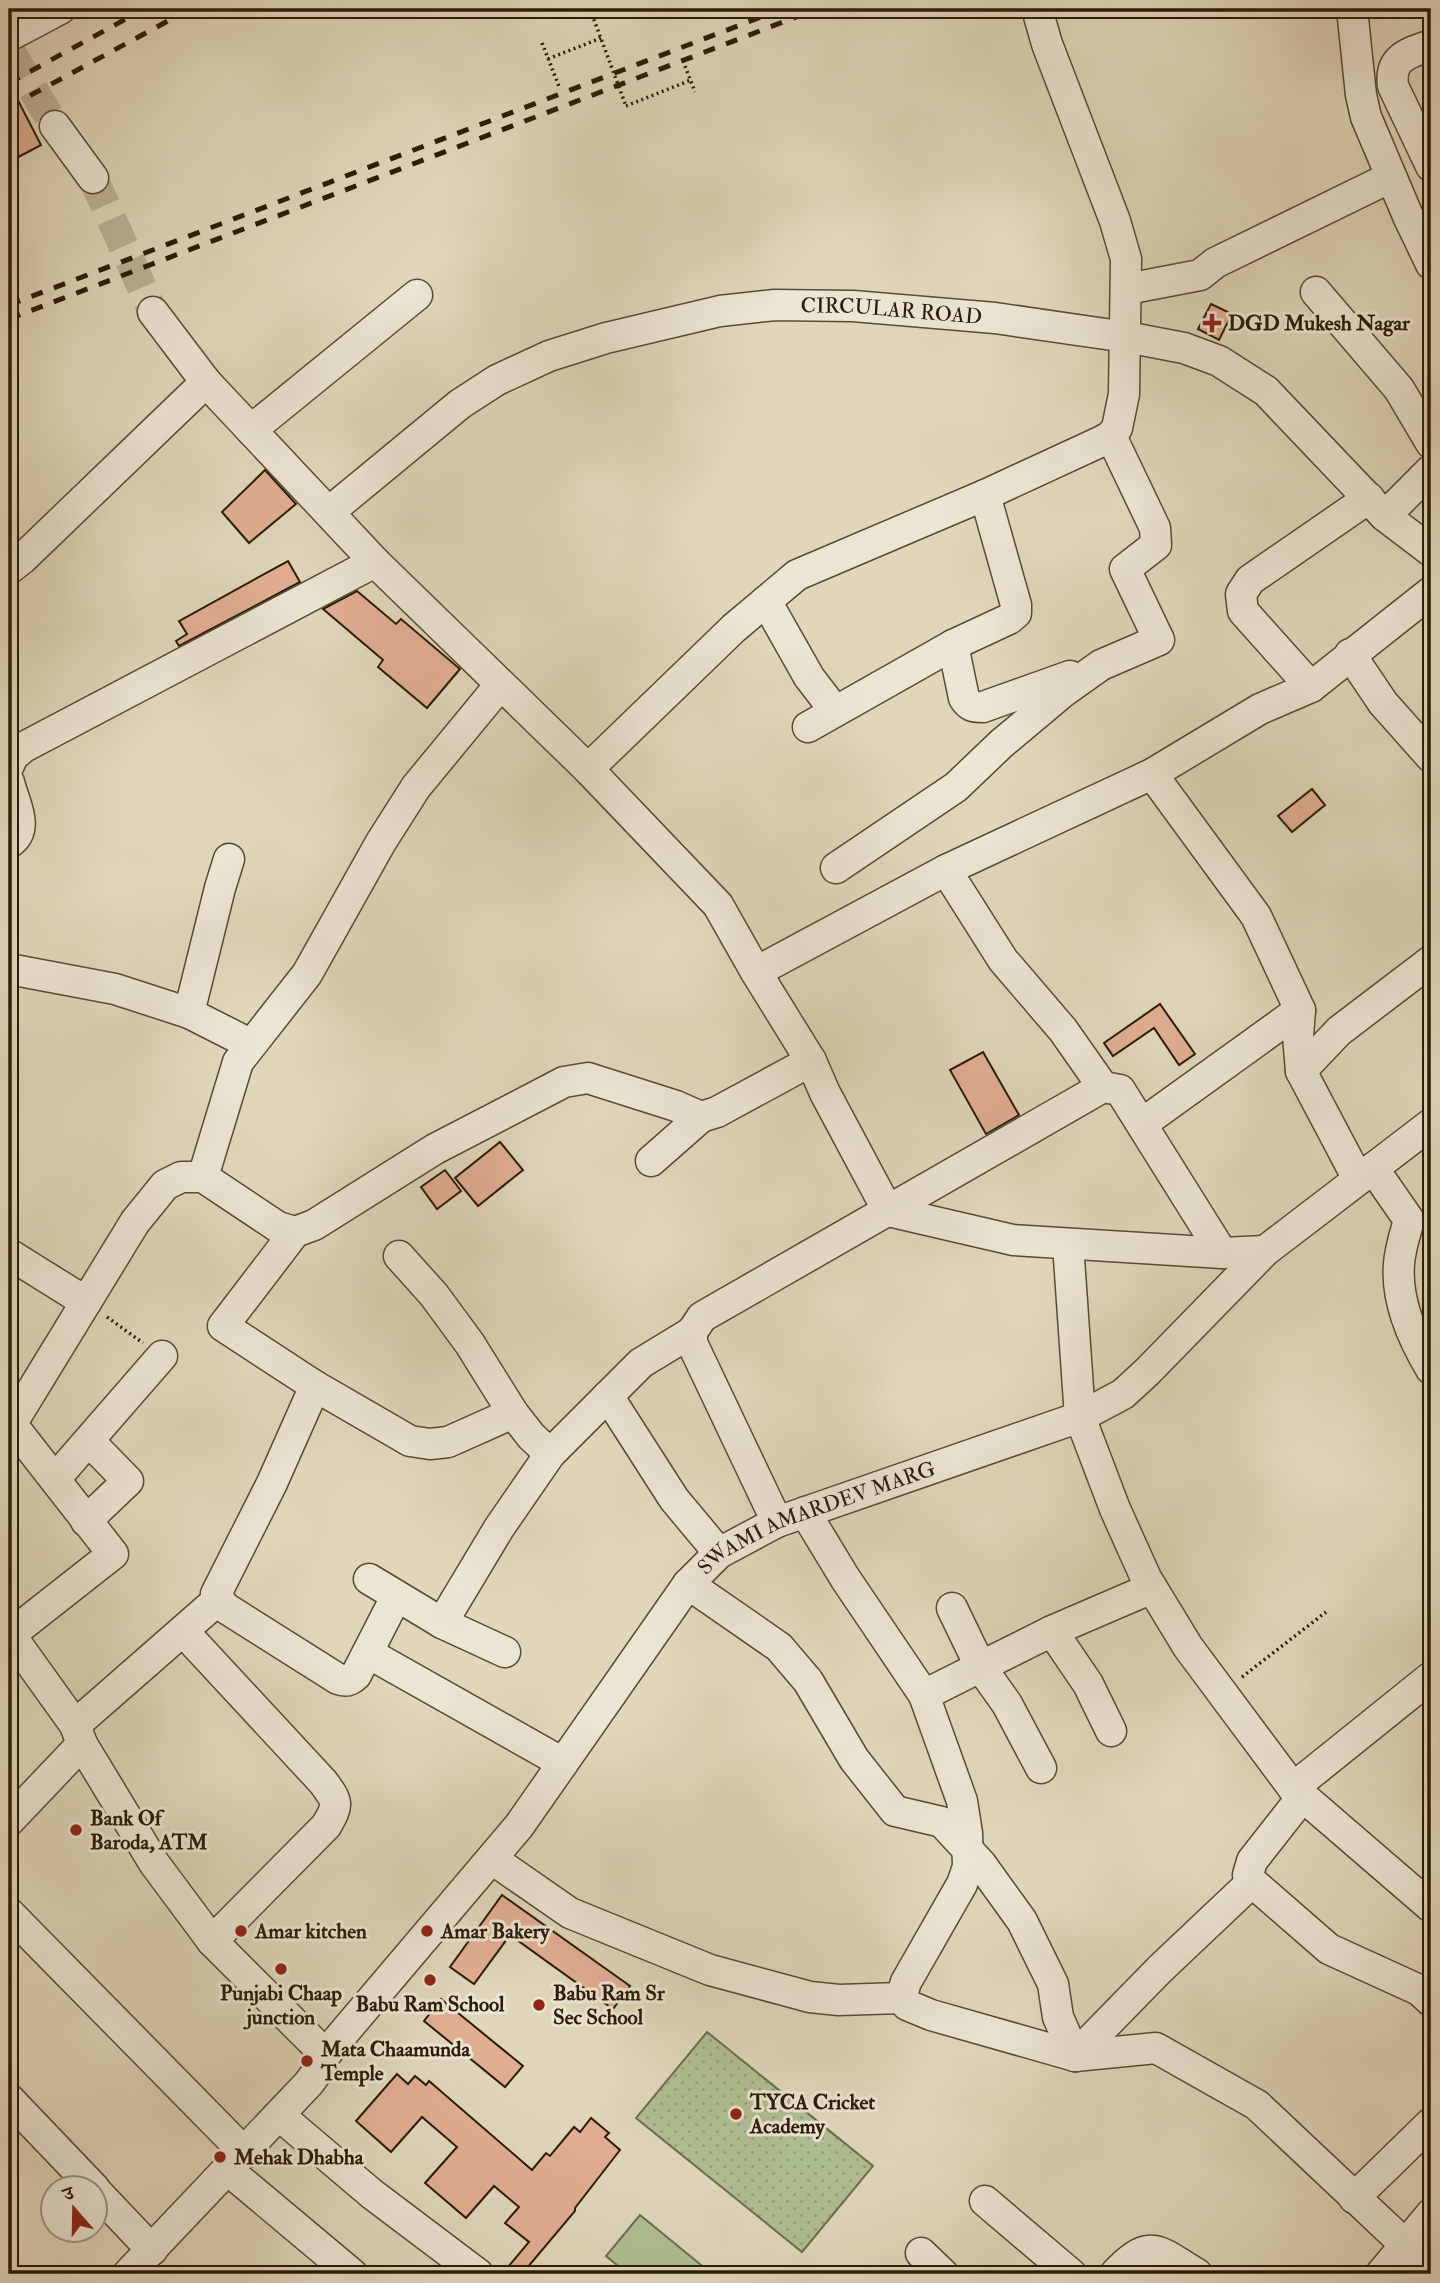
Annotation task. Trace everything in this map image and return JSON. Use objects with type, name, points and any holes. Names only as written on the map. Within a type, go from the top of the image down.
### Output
[{"type":"street","points":[[9,46],[61,9]]},
{"type":"street","points":[[587,769],[734,628],[797,575],[985,495],[1111,436],[1116,428],[1124,394],[1126,259],[1047,44],[1037,9]]},
{"type":"street","points":[[1352,9],[1366,117],[1431,264]]},
{"type":"street","points":[[1430,160],[1393,86],[1391,74],[1403,55],[1431,45]]},
{"type":"street","points":[[55,126],[93,178]]},
{"type":"street","points":[[1127,289],[1200,275],[1215,264],[1391,177]]},
{"type":"street","points":[[1316,292],[1399,390],[1431,443]]},
{"type":"street","points":[[251,430],[416,295]]},
{"type":"street","name":"CIRCULAR ROAD","points":[[329,512],[460,404],[497,380],[549,356],[606,338],[720,311],[775,305],[853,306],[995,318],[1126,337],[1184,348],[1219,361],[1266,391],[1377,507],[1431,551]]},
{"type":"street","points":[[153,312],[206,382],[375,562],[587,769],[718,905],[811,1061],[825,1093],[888,1211],[1013,1240],[1222,1253],[1265,1251]]},
{"type":"street","points":[[9,569],[206,382]]},
{"type":"street","points":[[836,867],[956,787],[1001,744],[1072,685],[1101,665],[1159,640],[1125,569],[1156,545],[1155,528],[1111,436]]},
{"type":"street","points":[[1311,687],[1243,611],[1241,594],[1250,580],[1377,507],[1431,470]]},
{"type":"street","points":[[808,727],[953,645],[1009,620],[1016,613],[985,495]]},
{"type":"street","points":[[9,765],[13,756],[24,747],[375,562]]},
{"type":"street","points":[[756,972],[946,870],[1152,774],[1260,709],[1311,687],[1431,592]]},
{"type":"street","points":[[766,601],[810,677],[835,711]]},
{"type":"street","points":[[953,645],[964,698],[967,704],[974,707],[1070,676]]},
{"type":"street","points":[[1350,654],[1382,703],[1431,757]]},
{"type":"street","points":[[203,1177],[238,1062],[307,974],[380,842],[416,787],[500,685]]},
{"type":"street","points":[[1152,774],[1256,916],[1300,1010],[1298,1037],[1301,1072],[1366,1174],[1409,1220],[1399,1264],[1399,1289],[1417,1346],[1429,1358]]},
{"type":"street","points":[[9,782],[19,813],[20,828],[9,843]]},
{"type":"street","points":[[189,1013],[229,859]]},
{"type":"street","points":[[946,870],[1003,960],[1063,1030],[1103,1087]]},
{"type":"street","points":[[1301,1072],[1339,1031],[1431,961]]},
{"type":"street","points":[[9,969],[116,989],[189,1013],[250,1044]]},
{"type":"street","points":[[1143,1123],[1300,1010]]},
{"type":"street","points":[[651,1161],[701,1117],[717,1112],[811,1061]]},
{"type":"street","points":[[513,1413],[449,1442],[430,1444],[410,1441],[315,1386],[223,1326],[295,1232],[314,1225],[435,1149],[564,1082],[587,1078],[676,1106],[701,1117]]},
{"type":"street","points":[[442,1622],[499,1528],[550,1454],[641,1363],[692,1332],[702,1317],[1103,1087],[1120,1090],[1222,1253]]},
{"type":"street","name":"SWAMI AMARDEV MARG","points":[[141,2266],[280,2116],[322,2065],[323,2054],[519,1826],[688,1584],[719,1553],[777,1522],[1080,1417],[1122,1394],[1147,1373],[1265,1251],[1431,1124]]},
{"type":"street","points":[[295,1232],[278,1227],[203,1177],[181,1177],[165,1185],[135,1222],[10,1425],[113,1555],[9,1634],[79,1734],[154,1863],[212,1941],[323,2054]]},
{"type":"street","points":[[1068,1244],[1080,1417],[1115,1509],[1152,1588],[1188,1647],[1298,1792],[1431,1907]]},
{"type":"street","points":[[9,1254],[86,1302]]},
{"type":"street","points":[[399,1256],[434,1295],[470,1343],[513,1413],[550,1454]]},
{"type":"street","points":[[692,1332],[692,1343],[777,1522]]},
{"type":"street","points":[[55,1479],[162,1356]]},
{"type":"street","points":[[315,1386],[272,1483],[216,1594],[224,1607],[344,1682],[351,1681],[356,1675],[396,1597]]},
{"type":"street","points":[[608,1395],[674,1499],[719,1553]]},
{"type":"street","points":[[86,1521],[128,1481],[89,1441]]},
{"type":"street","points":[[805,1512],[845,1578],[924,1695],[962,1801],[968,1867],[962,1884],[905,1982],[901,1998]]},
{"type":"street","points":[[369,1579],[442,1622],[505,1652]]},
{"type":"street","points":[[688,1584],[779,1647],[807,1681],[854,1759],[895,1811],[942,1822],[981,1864],[1021,1921],[1053,1984],[1058,2017],[1075,2056]]},
{"type":"street","points":[[924,1695],[1052,1630],[1152,1588]]},
{"type":"street","points":[[9,1821],[79,1734],[219,1599]]},
{"type":"street","points":[[953,1608],[980,1666],[1007,1704],[1041,1768]]},
{"type":"street","points":[[1052,1630],[1088,1684],[1111,1731]]},
{"type":"street","points":[[183,1631],[334,1796],[335,1810],[326,1826],[212,1941]]},
{"type":"street","points":[[368,1653],[563,1763]]},
{"type":"street","points":[[1431,1677],[1298,1792],[1252,1861],[1248,1875],[1329,1949],[1419,1990],[1431,2001]]},
{"type":"street","points":[[492,1859],[570,1913],[710,1970],[810,1997],[839,2000],[901,1998],[908,2005],[931,2015],[1075,2056],[1156,2048],[1257,2105],[1431,2269]]},
{"type":"street","points":[[1075,2056],[1160,1969],[1252,1881]]},
{"type":"street","points":[[9,1913],[237,2161],[352,2274]]},
{"type":"street","points":[[9,2099],[80,2174]]},
{"type":"street","points":[[280,2116],[372,2194],[478,2274]]},
{"type":"street","points":[[1354,2198],[1431,2123]]},
{"type":"street","points":[[985,2201],[1071,2274]]},
{"type":"street","points":[[108,2212],[141,2266]]},
{"type":"street","points":[[1381,2274],[1431,2214]]},
{"type":"street","points":[[1121,2272],[1133,2255],[1149,2249],[1197,2274]]},
{"type":"street","points":[[920,2253],[943,2274]]},
{"type":"path","points":[[590,9],[626,106],[691,80]]},
{"type":"path","points":[[548,59],[601,38]]},
{"type":"path","points":[[542,43],[560,89]]},
{"type":"path","points":[[685,66],[695,92]]},
{"type":"path","points":[[86,1302],[162,1356]]},
{"type":"path","points":[[1222,1693],[1326,1612]]},
{"type":"green space","points":[[707,2032],[873,2166],[802,2252],[636,2118]]},
{"type":"green space","points":[[640,2215],[712,2274],[628,2274],[606,2256]]},
{"type":"building","points":[[9,83],[41,145],[9,162]]},
{"type":"building","points":[[1211,304],[1232,314],[1219,340],[1198,329]]},
{"type":"building","points":[[265,470],[296,504],[249,543],[222,512]]},
{"type":"building","points":[[288,561],[300,582],[179,646],[176,641],[187,634],[179,621]]},
{"type":"building","points":[[357,591],[396,624],[401,619],[460,669],[427,708],[378,667],[383,660],[323,609]]},
{"type":"building","points":[[1312,789],[1325,805],[1292,832],[1278,816]]},
{"type":"building","points":[[1160,1004],[1195,1054],[1179,1065],[1154,1028],[1113,1056],[1104,1043]]},
{"type":"building","points":[[983,1052],[1019,1115],[986,1134],[950,1070]]},
{"type":"building","points":[[500,1142],[523,1170],[478,1206],[455,1178]]},
{"type":"building","points":[[445,1170],[461,1191],[437,1209],[421,1187]]},
{"type":"building","points":[[502,1895],[630,1986],[613,2009],[510,1935],[474,1984],[450,1967]]},
{"type":"building","points":[[441,1999],[523,2066],[505,2087],[424,2021]]},
{"type":"building","points":[[397,2074],[408,2084],[415,2076],[426,2085],[429,2081],[532,2170],[546,2153],[550,2156],[574,2127],[580,2132],[591,2118],[609,2133],[605,2137],[620,2150],[575,2211],[522,2274],[503,2273],[529,2242],[505,2223],[519,2207],[494,2186],[466,2218],[425,2183],[457,2147],[422,2117],[391,2152],[356,2121]]},
{"type":"tunnel","points":[[10,51],[55,126]]},
{"type":"tunnel","points":[[93,178],[153,312]]},
{"type":"railway","points":[[9,83],[144,9]]},
{"type":"railway","points":[[9,107],[190,9]]},
{"type":"railway","points":[[9,305],[782,9]]},
{"type":"railway","points":[[9,319],[817,9]]},
{"type":"place","name":"DGD Mukesh Nagar","points":[[1212,323]]},
{"type":"place","name":"Bank Of Baroda, ATM","points":[[76,1830]]},
{"type":"place","name":"Amar kitchen","points":[[241,1931]]},
{"type":"place","name":"Amar Bakery","points":[[427,1931]]},
{"type":"place","name":"Punjabi Chaap junction","points":[[281,1969]]},
{"type":"place","name":"Babu Ram School","points":[[430,1980]]},
{"type":"place","name":"Babu Ram Sr Sec School","points":[[539,2005]]},
{"type":"place","name":"Mata Chaamunda Temple","points":[[307,2061]]},
{"type":"place","name":"TYCA Cricket Academy","points":[[736,2114]]},
{"type":"place","name":"Mehak Dhabha","points":[[220,2157]]}]
